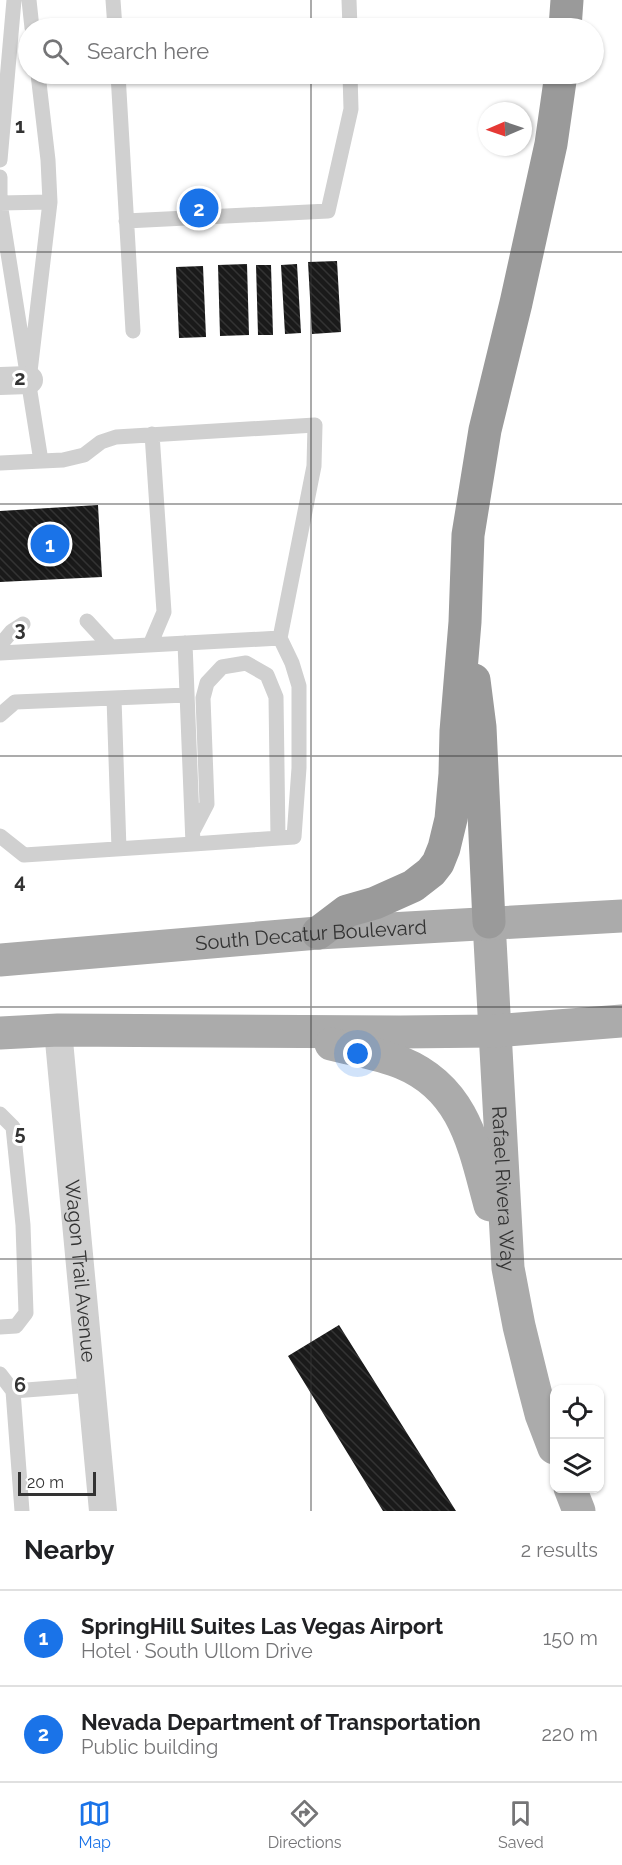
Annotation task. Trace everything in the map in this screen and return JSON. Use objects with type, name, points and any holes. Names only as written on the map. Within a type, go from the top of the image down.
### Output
[{"type":"highway","points":[[566,18],[567,0]]},
{"type":"highway","points":[[318,933],[346,911],[375,903],[413,886],[431,872],[438,863],[444,848],[451,819],[465,622],[468,535],[485,430],[551,144],[560,84]]},
{"type":"highway","points":[[465,622],[480,727],[489,922]]},
{"type":"main road","name":"South Decatur Boulevard","points":[[0,960],[318,933],[622,916]]},
{"type":"main road","name":"Rafael Rivera Way","points":[[489,922],[508,1268],[533,1383],[541,1414],[551,1439]]},
{"type":"main road","points":[[0,1033],[58,1030],[400,1032],[494,1030],[622,1021]]},
{"type":"main road","points":[[277,1030],[400,1062],[417,1070],[444,1091],[467,1125],[508,1268]]},
{"type":"main road","points":[[572,1493],[579,1511]]},
{"type":"street","points":[[0,381],[29,380]]},
{"type":"street","name":"Wagon Trail Avenue","points":[[58,1030],[103,1511]]},
{"type":"lane","points":[[0,160],[14,0]]},
{"type":"lane","points":[[29,0],[31,18]]},
{"type":"lane","points":[[113,0],[114,18]]},
{"type":"lane","points":[[349,0],[350,18]]},
{"type":"lane","points":[[29,380],[50,202],[48,160],[39,84]]},
{"type":"lane","points":[[119,84],[133,331]]},
{"type":"lane","points":[[126,221],[328,211],[351,109],[350,84]]},
{"type":"lane","points":[[0,177],[0,208],[41,461]]},
{"type":"lane","points":[[0,208],[50,202]]},
{"type":"lane","points":[[0,463],[63,460],[84,455],[101,442],[116,437],[315,425],[314,466],[280,638],[292,663],[299,686],[299,745],[294,837],[193,837],[119,849],[24,855],[0,836]]},
{"type":"lane","points":[[150,645],[164,612],[152,434]]},
{"type":"lane","points":[[87,621],[111,647]]},
{"type":"lane","points":[[0,645],[12,631],[23,624]]},
{"type":"lane","points":[[0,653],[280,638]]},
{"type":"lane","points":[[185,643],[193,837]]},
{"type":"lane","points":[[193,837],[207,804],[203,698],[207,683],[222,667],[246,663],[267,675],[276,697],[278,838]]},
{"type":"lane","points":[[0,715],[15,702],[187,695]]},
{"type":"lane","points":[[114,698],[119,849]]},
{"type":"lane","points":[[0,1114],[13,1127],[23,1225],[26,1313],[16,1326],[0,1327]]},
{"type":"lane","points":[[0,1374],[14,1391],[22,1511]]},
{"type":"lane","points":[[14,1391],[92,1385]]},
{"type":"building","points":[[337,261],[341,332],[312,334],[308,262]]},
{"type":"building","points":[[247,264],[249,335],[220,336],[218,265]]},
{"type":"building","points":[[297,264],[301,333],[285,334],[281,265]]},
{"type":"building","points":[[256,265],[271,265],[273,335],[258,335]]},
{"type":"building","points":[[203,266],[206,337],[179,338],[176,267]]},
{"type":"building","points":[[98,505],[102,577],[0,582],[0,511]]},
{"type":"building","points":[[339,1325],[456,1511],[383,1511],[288,1356]]},
{"type":"place","name":"Nevada Department of Transportation","points":[[199,208]]},
{"type":"place","name":"SpringHill Suites Las Vegas Airport","points":[[50,544]]}]
